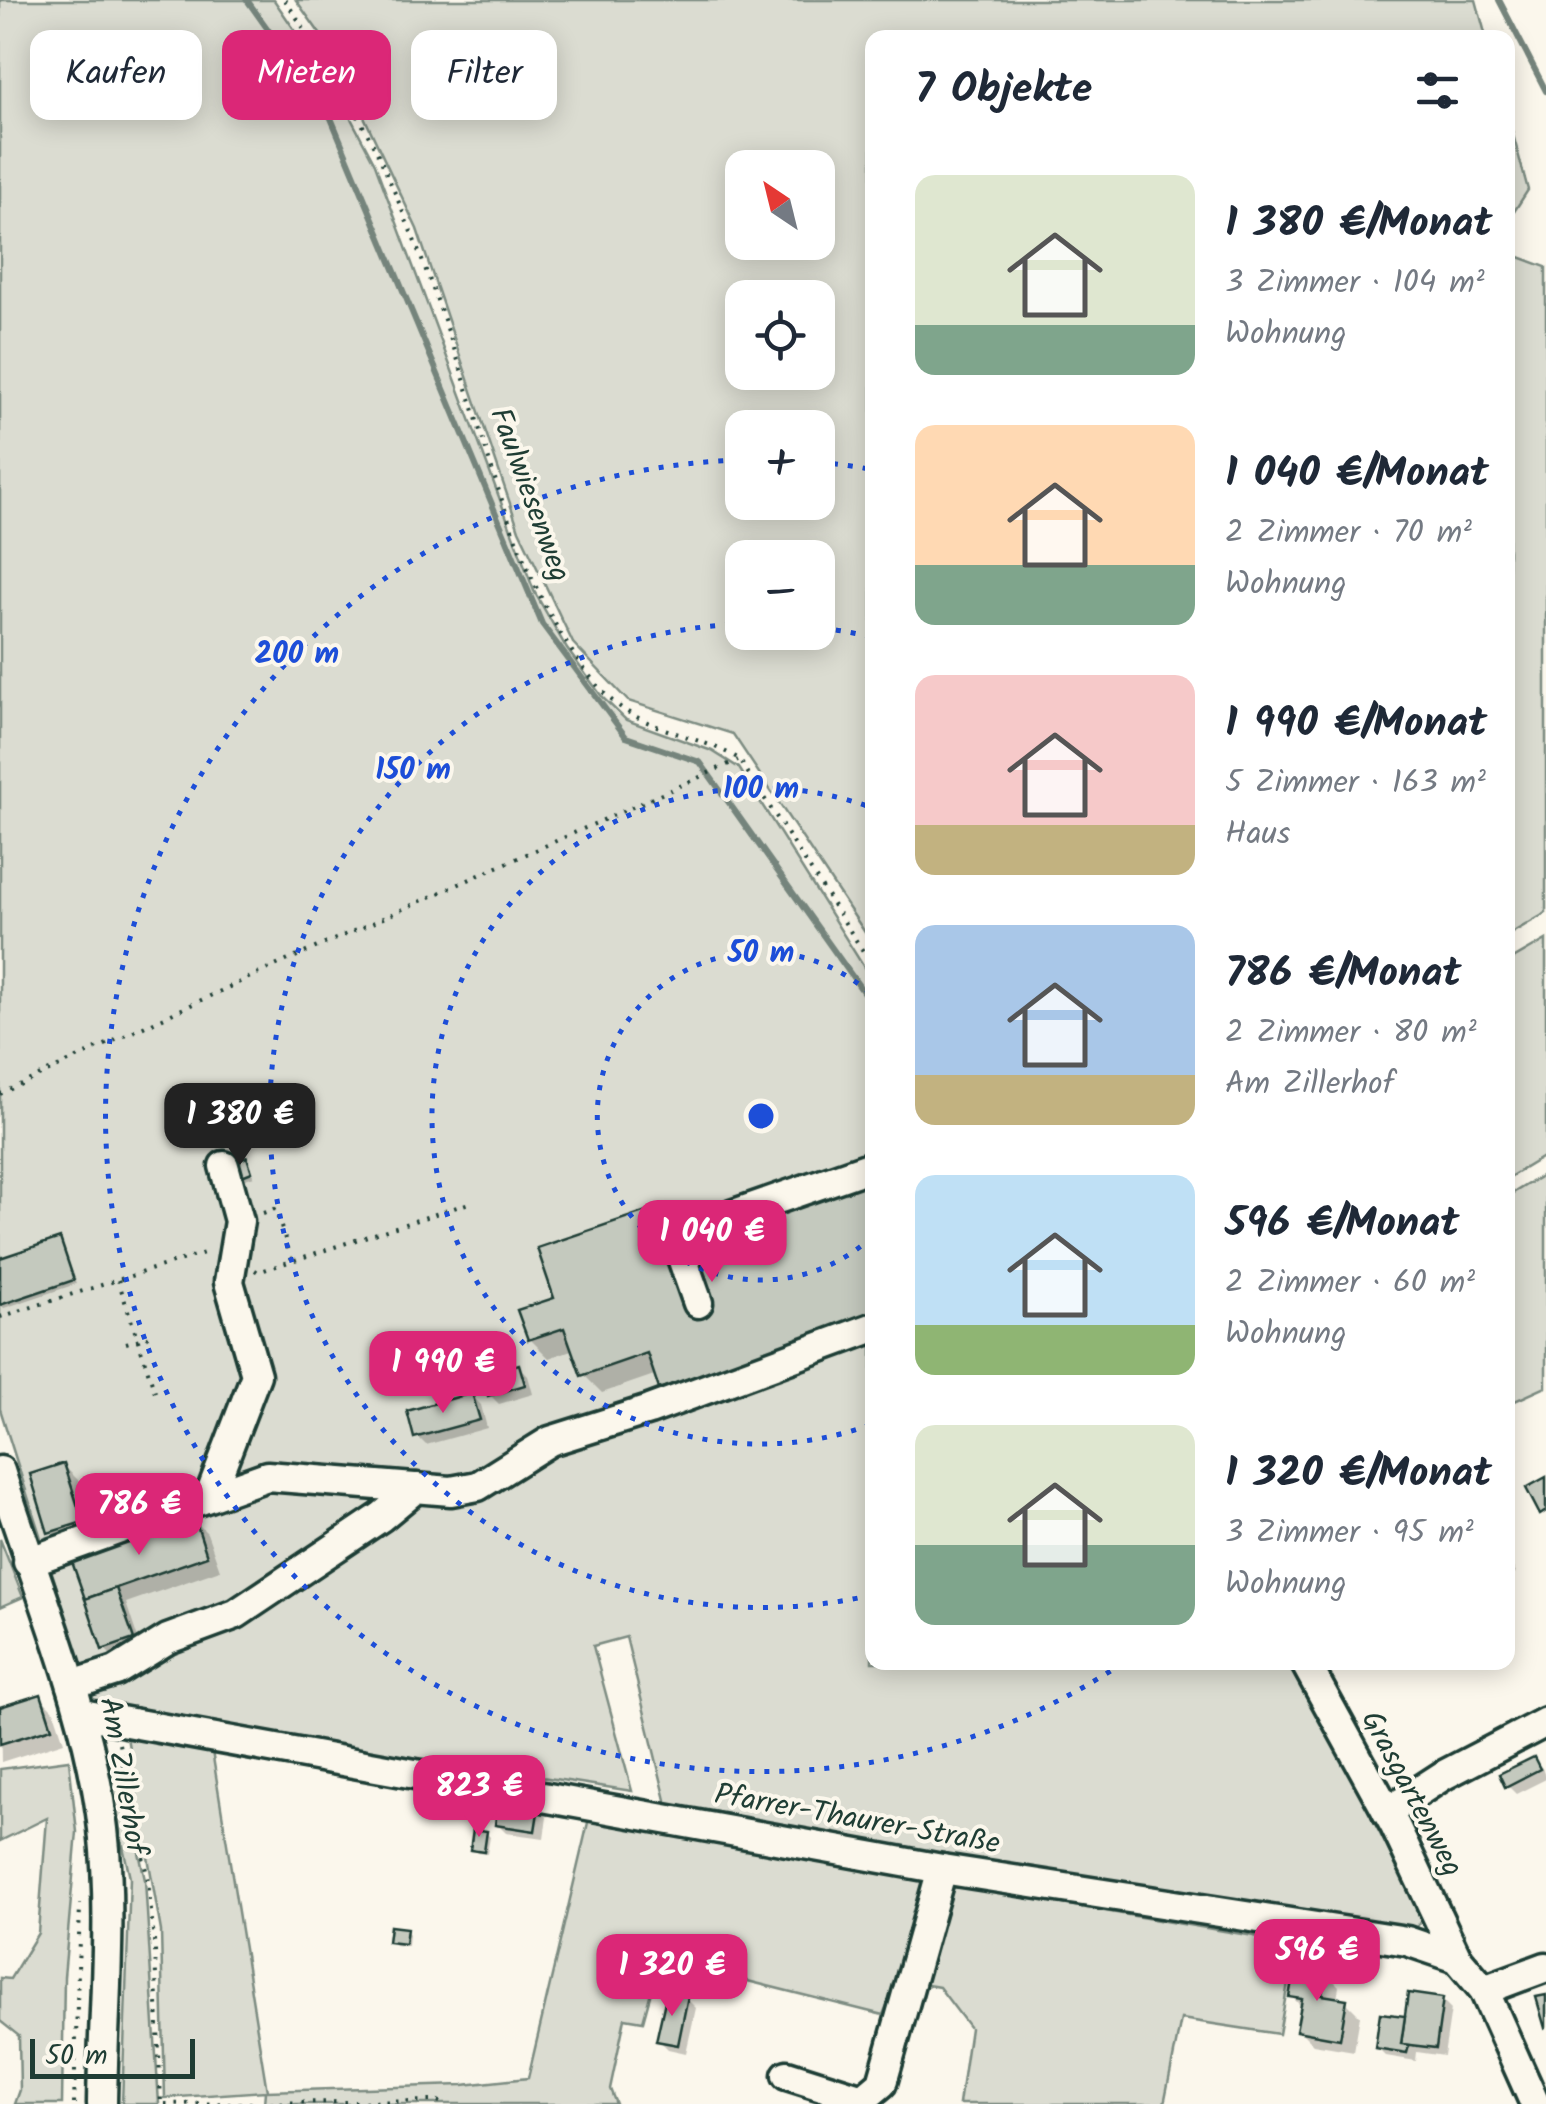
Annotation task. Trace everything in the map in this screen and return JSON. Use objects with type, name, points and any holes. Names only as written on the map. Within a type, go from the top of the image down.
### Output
[{"type":"street","points":[[210,1495],[256,1375],[229,1282],[239,1220],[224,1166]]},
{"type":"street","points":[[698,1302],[674,1235],[865,1168]]},
{"type":"street","points":[[28,1562],[267,1476],[451,1491],[478,1486],[550,1440],[649,1410],[865,1331]]},
{"type":"street","name":"Am Zillerhof","points":[[0,1471],[82,1714],[103,1828],[106,1874],[102,2104]]},
{"type":"street","points":[[72,1685],[116,1671],[168,1639],[236,1614],[381,1517],[416,1488]]},
{"type":"street","name":"Grasgartenweg","points":[[1309,1670],[1387,1812],[1457,1958]]},
{"type":"street","name":"Pfarrer-Thaurer-Straße","points":[[82,1714],[942,1869],[1408,1941],[1457,1958]]},
{"type":"street","points":[[1387,1812],[1444,1775],[1546,1722]]},
{"type":"street","points":[[787,2074],[864,2099],[882,2083],[942,1869]]},
{"type":"street","points":[[1457,1958],[1484,1990],[1535,2104]]},
{"type":"street","points":[[1484,1990],[1546,1967]]},
{"type":"path","name":"Faulwiesenweg","points":[[284,0],[380,161],[451,338],[510,521],[537,590],[570,647],[606,695],[632,716],[715,744],[740,759]]},
{"type":"path","points":[[0,1094],[257,974],[740,759],[865,954]]},
{"type":"path","points":[[239,1220],[274,1209],[292,1261]]},
{"type":"path","points":[[118,1280],[157,1398]]},
{"type":"path","points":[[126,1344],[151,1336]]},
{"type":"path","points":[[114,1720],[148,1880],[156,1951],[161,2104],[444,2104]]},
{"type":"path","points":[[74,2104],[80,1904]]},
{"type":"shaded area","points":[[0,0],[274,0],[295,30],[222,30],[222,120],[352,120],[375,164],[534,591],[567,649],[603,698],[626,720],[712,751],[739,768],[865,969],[865,1670],[1297,1670],[1423,1918],[1407,1941],[667,1804],[626,1637],[593,1646],[632,1791],[95,1708],[0,1409]]},
{"type":"shaded area","points":[[296,0],[1476,0],[1484,30],[865,30],[865,932],[733,734],[628,701],[573,643],[519,530],[417,229],[366,120],[391,120],[391,30],[317,30]]},
{"type":"shaded area","points":[[1515,142],[1528,190],[1515,210]]},
{"type":"shaded area","points":[[1515,256],[1546,267],[1546,913],[1515,931]]},
{"type":"shaded area","points":[[1546,940],[1546,1155],[1515,1174],[1515,958]]},
{"type":"shaded area","points":[[1546,1173],[1546,1387],[1515,1401],[1515,1192]]},
{"type":"shaded area","points":[[0,1539],[23,1597],[0,1607]]},
{"type":"shaded area","points":[[127,1737],[212,1751],[267,2091],[463,2085],[528,2078],[590,1814],[909,1878],[1295,1943],[1279,2034],[1181,2019],[1164,2104],[959,2104],[970,2028],[939,1987],[897,1980],[883,2015],[660,1959],[643,2021],[625,2018],[610,2089],[616,2104],[264,2104],[265,2091],[165,2098],[161,1931]]},
{"type":"shaded area","points":[[69,1760],[77,1832],[64,1977],[62,2104],[15,2104],[20,2090],[19,2036],[0,2021],[0,1978],[10,1979],[38,1933],[47,1818],[0,1841],[0,1769]]},
{"type":"shaded area","points":[[120,1764],[145,1880],[159,2104],[122,2104],[130,1878],[105,1765]]},
{"type":"building","points":[[247,1157],[252,1172],[234,1179],[229,1164]]},
{"type":"building","points":[[865,1173],[865,1317],[659,1389],[647,1353],[581,1376],[564,1328],[528,1340],[517,1310],[554,1298],[537,1248],[652,1209],[688,1315],[713,1306],[688,1235]]},
{"type":"building","points":[[60,1238],[74,1280],[0,1305],[0,1258]]},
{"type":"building","points":[[519,1364],[525,1385],[488,1396],[482,1375]]},
{"type":"building","points":[[472,1393],[480,1420],[414,1438],[407,1411]]},
{"type":"building","points":[[64,1463],[83,1522],[48,1533],[30,1474]]},
{"type":"building","points":[[1546,1477],[1546,1511],[1540,1515],[1526,1488]]},
{"type":"building","points":[[194,1516],[207,1556],[85,1599],[71,1559]]},
{"type":"building","points":[[116,1588],[134,1639],[102,1650],[85,1599]]},
{"type":"building","points":[[41,1694],[52,1728],[0,1744],[0,1707]]},
{"type":"building","points":[[1534,1757],[1540,1769],[1505,1787],[1499,1774]]},
{"type":"building","points":[[498,1800],[539,1806],[535,1831],[495,1825]]},
{"type":"building","points":[[473,1829],[487,1831],[484,1852],[470,1850]]},
{"type":"building","points":[[390,1926],[407,1928],[405,1944],[388,1942]]},
{"type":"building","points":[[1295,1964],[1326,1969],[1322,1995],[1347,1999],[1340,2039],[1296,2031],[1302,1999],[1289,1997]]},
{"type":"building","points":[[667,1992],[688,1996],[678,2045],[656,2041]]},
{"type":"building","points":[[1408,1993],[1443,1998],[1436,2048],[1401,2044]]},
{"type":"building","points":[[1546,1995],[1546,2027],[1545,2028],[1536,1997]]},
{"type":"building","points":[[1380,2013],[1405,2016],[1401,2044],[1409,2045],[1407,2053],[1375,2048]]},
{"type":"waterway","points":[[247,0],[331,118],[542,624],[626,737],[700,762],[864,993]]},
{"type":"waterway","points":[[1499,0],[1514,30]]},
{"type":"waterway","points":[[1515,31],[1546,91]]}]
